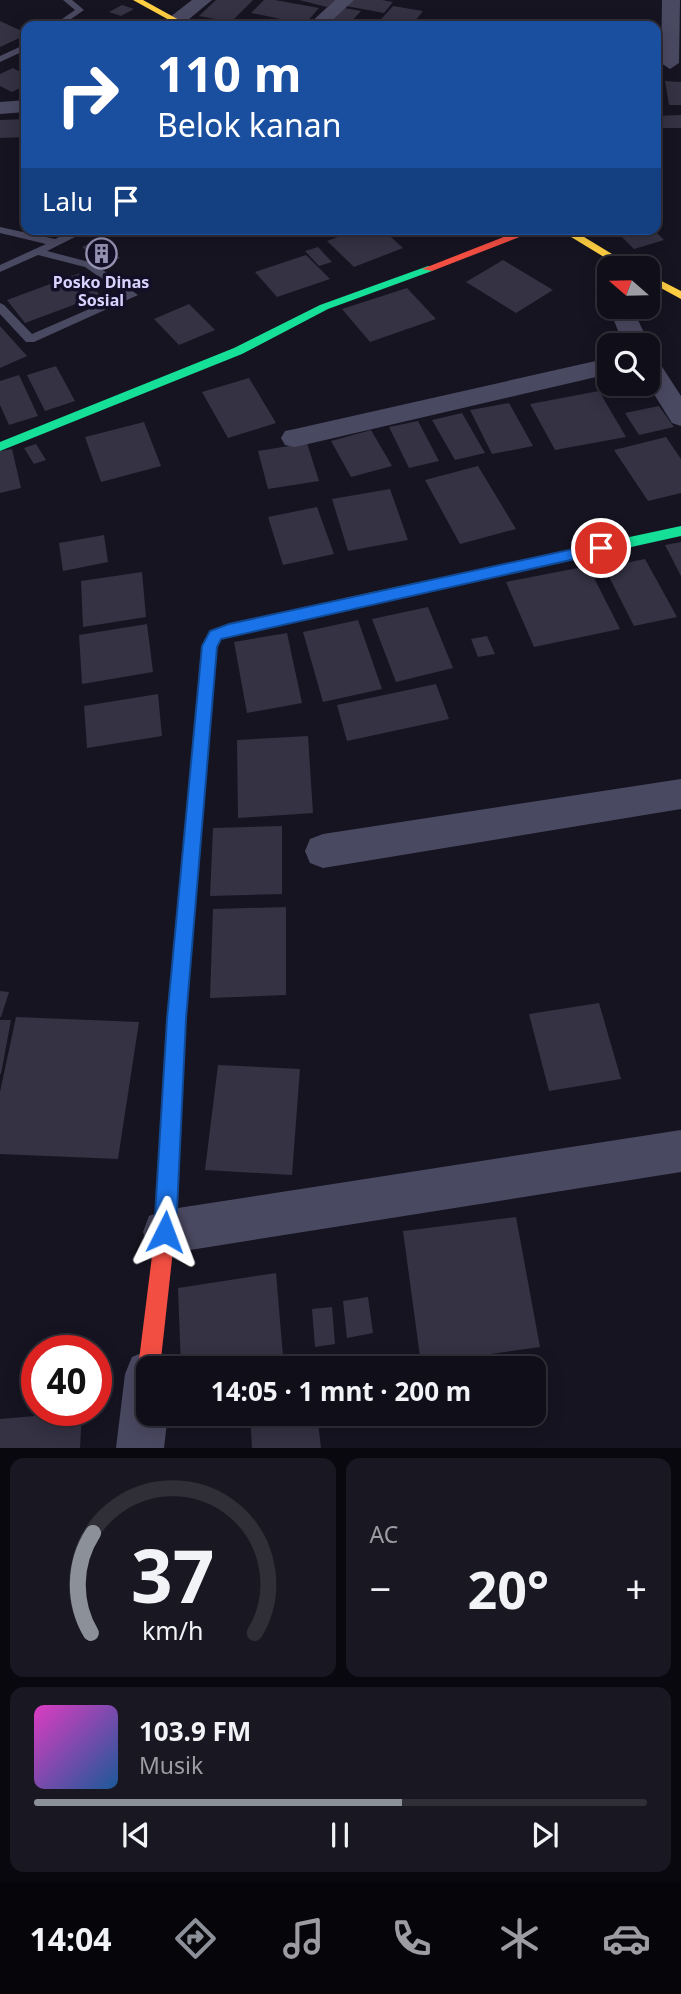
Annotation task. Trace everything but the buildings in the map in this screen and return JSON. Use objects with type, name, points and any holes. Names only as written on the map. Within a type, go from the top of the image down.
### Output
[{"type":"street","points":[[137,0],[176,21]]},
{"type":"street","points":[[184,21],[203,0]]},
{"type":"street","points":[[322,21],[345,0]]},
{"type":"street","points":[[669,63],[671,0]]},
{"type":"street","points":[[0,108],[21,106]]},
{"type":"street","points":[[0,447],[238,351],[324,307],[519,235]]},
{"type":"street","points":[[573,235],[609,256]]},
{"type":"street","points":[[295,438],[597,369]]},
{"type":"street","points":[[660,384],[681,417]]},
{"type":"street","points":[[150,1356],[165,1232],[177,1019],[209,646],[216,635],[681,531]]},
{"type":"street","points":[[323,851],[681,794]]},
{"type":"street","points":[[165,1232],[681,1151]]},
{"type":"street","points":[[140,1448],[143,1426]]},
{"type":"lane","points":[[64,21],[80,10],[67,0]]},
{"type":"lane","points":[[0,59],[21,49]]},
{"type":"lane","points":[[0,230],[21,235]]},
{"type":"lane","points":[[22,235],[58,243]]},
{"type":"lane","points":[[0,269],[74,235]]},
{"type":"lane","points":[[0,307],[30,339],[132,295],[89,265],[38,252]]},
{"type":"traffic: fast","points":[[0,447],[238,351],[324,307],[428,269]]},
{"type":"traffic: fast","points":[[373,598],[681,531]]},
{"type":"traffic: slow","points":[[137,0],[177,21]]},
{"type":"traffic: slow","points":[[573,235],[609,256]]},
{"type":"traffic: slow","points":[[660,284],[681,296]]},
{"type":"traffic: slow","points":[[178,1005],[209,646],[216,635],[229,630],[373,598]]},
{"type":"traffic: jam","points":[[428,269],[519,235]]},
{"type":"traffic: jam","points":[[150,1356],[165,1232],[178,1005]]},
{"type":"place","name":"Posko Dinas Sosial","points":[[101,253]]},
{"type":"route","points":[[165,1232],[177,1019],[209,646],[216,635],[601,548]]}]
